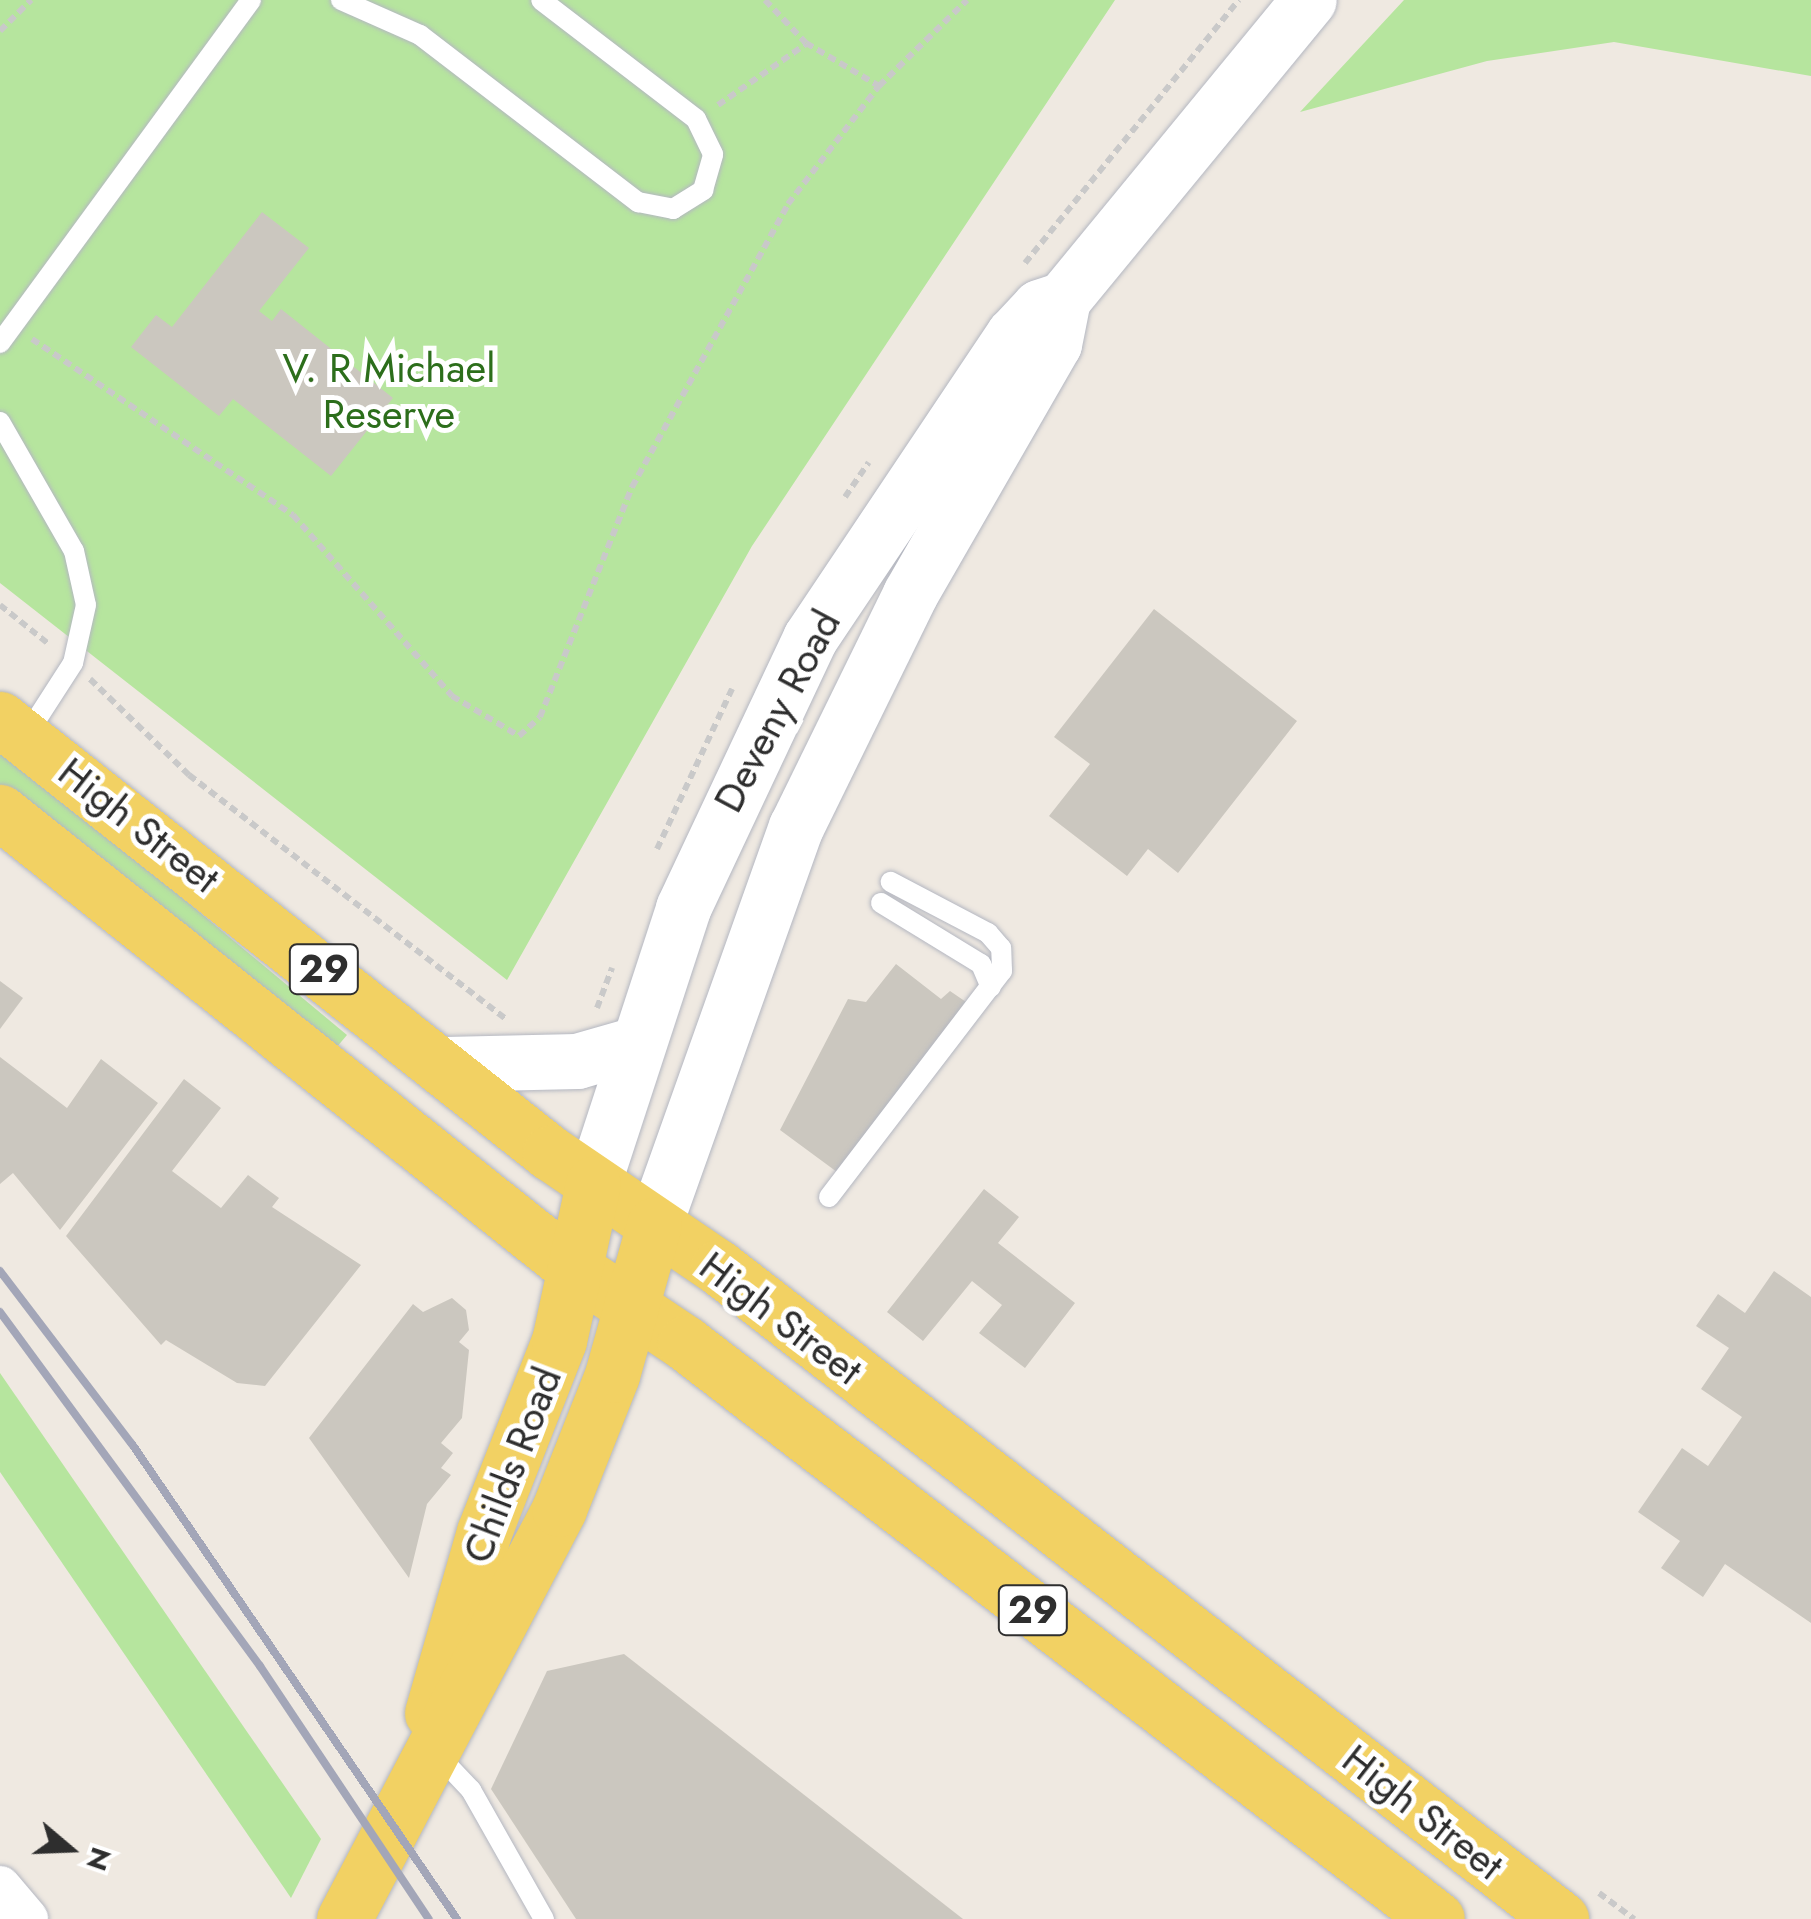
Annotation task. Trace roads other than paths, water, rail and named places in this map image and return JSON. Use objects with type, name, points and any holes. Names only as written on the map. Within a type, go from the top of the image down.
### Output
[{"type":"main road","name":"High Street","points":[[12,728],[445,1064],[592,1184],[654,1225],[1562,1919]]},
{"type":"main road","name":"High Street","points":[[0,812],[576,1270],[631,1312],[684,1343],[1434,1916]]},
{"type":"main road","name":"Childs Road","points":[[428,1746],[436,1679],[576,1270],[592,1184]]},
{"type":"main road","name":"Childs Road","points":[[344,1919],[428,1746],[509,1615],[559,1510],[631,1312],[654,1225]]},
{"type":"main road","points":[[1434,1916],[1472,1850]]},
{"type":"street","name":"Deveny Road","points":[[654,1225],[768,896],[837,740],[1054,344],[1064,299],[1310,0]]},
{"type":"street","name":"Deveny Road","points":[[592,1184],[636,1044],[744,765],[810,638],[941,435],[1012,335],[1039,308],[1064,299]]},
{"type":"street","points":[[744,765],[816,736],[837,740]]},
{"type":"street","points":[[445,1064],[577,1062],[636,1044]]},
{"type":"street","points":[[0,1887],[27,1919]]},
{"type":"lane","points":[[341,0],[420,36],[638,202],[673,209],[703,190],[712,154],[696,120],[540,0]]},
{"type":"lane","points":[[4,334],[256,1]]},
{"type":"lane","points":[[0,422],[74,550],[86,605],[73,663],[12,728]]},
{"type":"lane","points":[[829,1197],[1002,971],[996,939],[891,882]]},
{"type":"lane","points":[[881,903],[981,964],[991,987]]},
{"type":"lane","points":[[428,1746],[471,1790],[544,1919]]},
{"type":"railway","points":[[0,1271],[132,1444],[457,1919]]},
{"type":"railway","points":[[0,1312],[260,1666],[429,1919]]},
{"type":"park label","name":"V. R Michael Reserve","points":[[389,391]]}]
